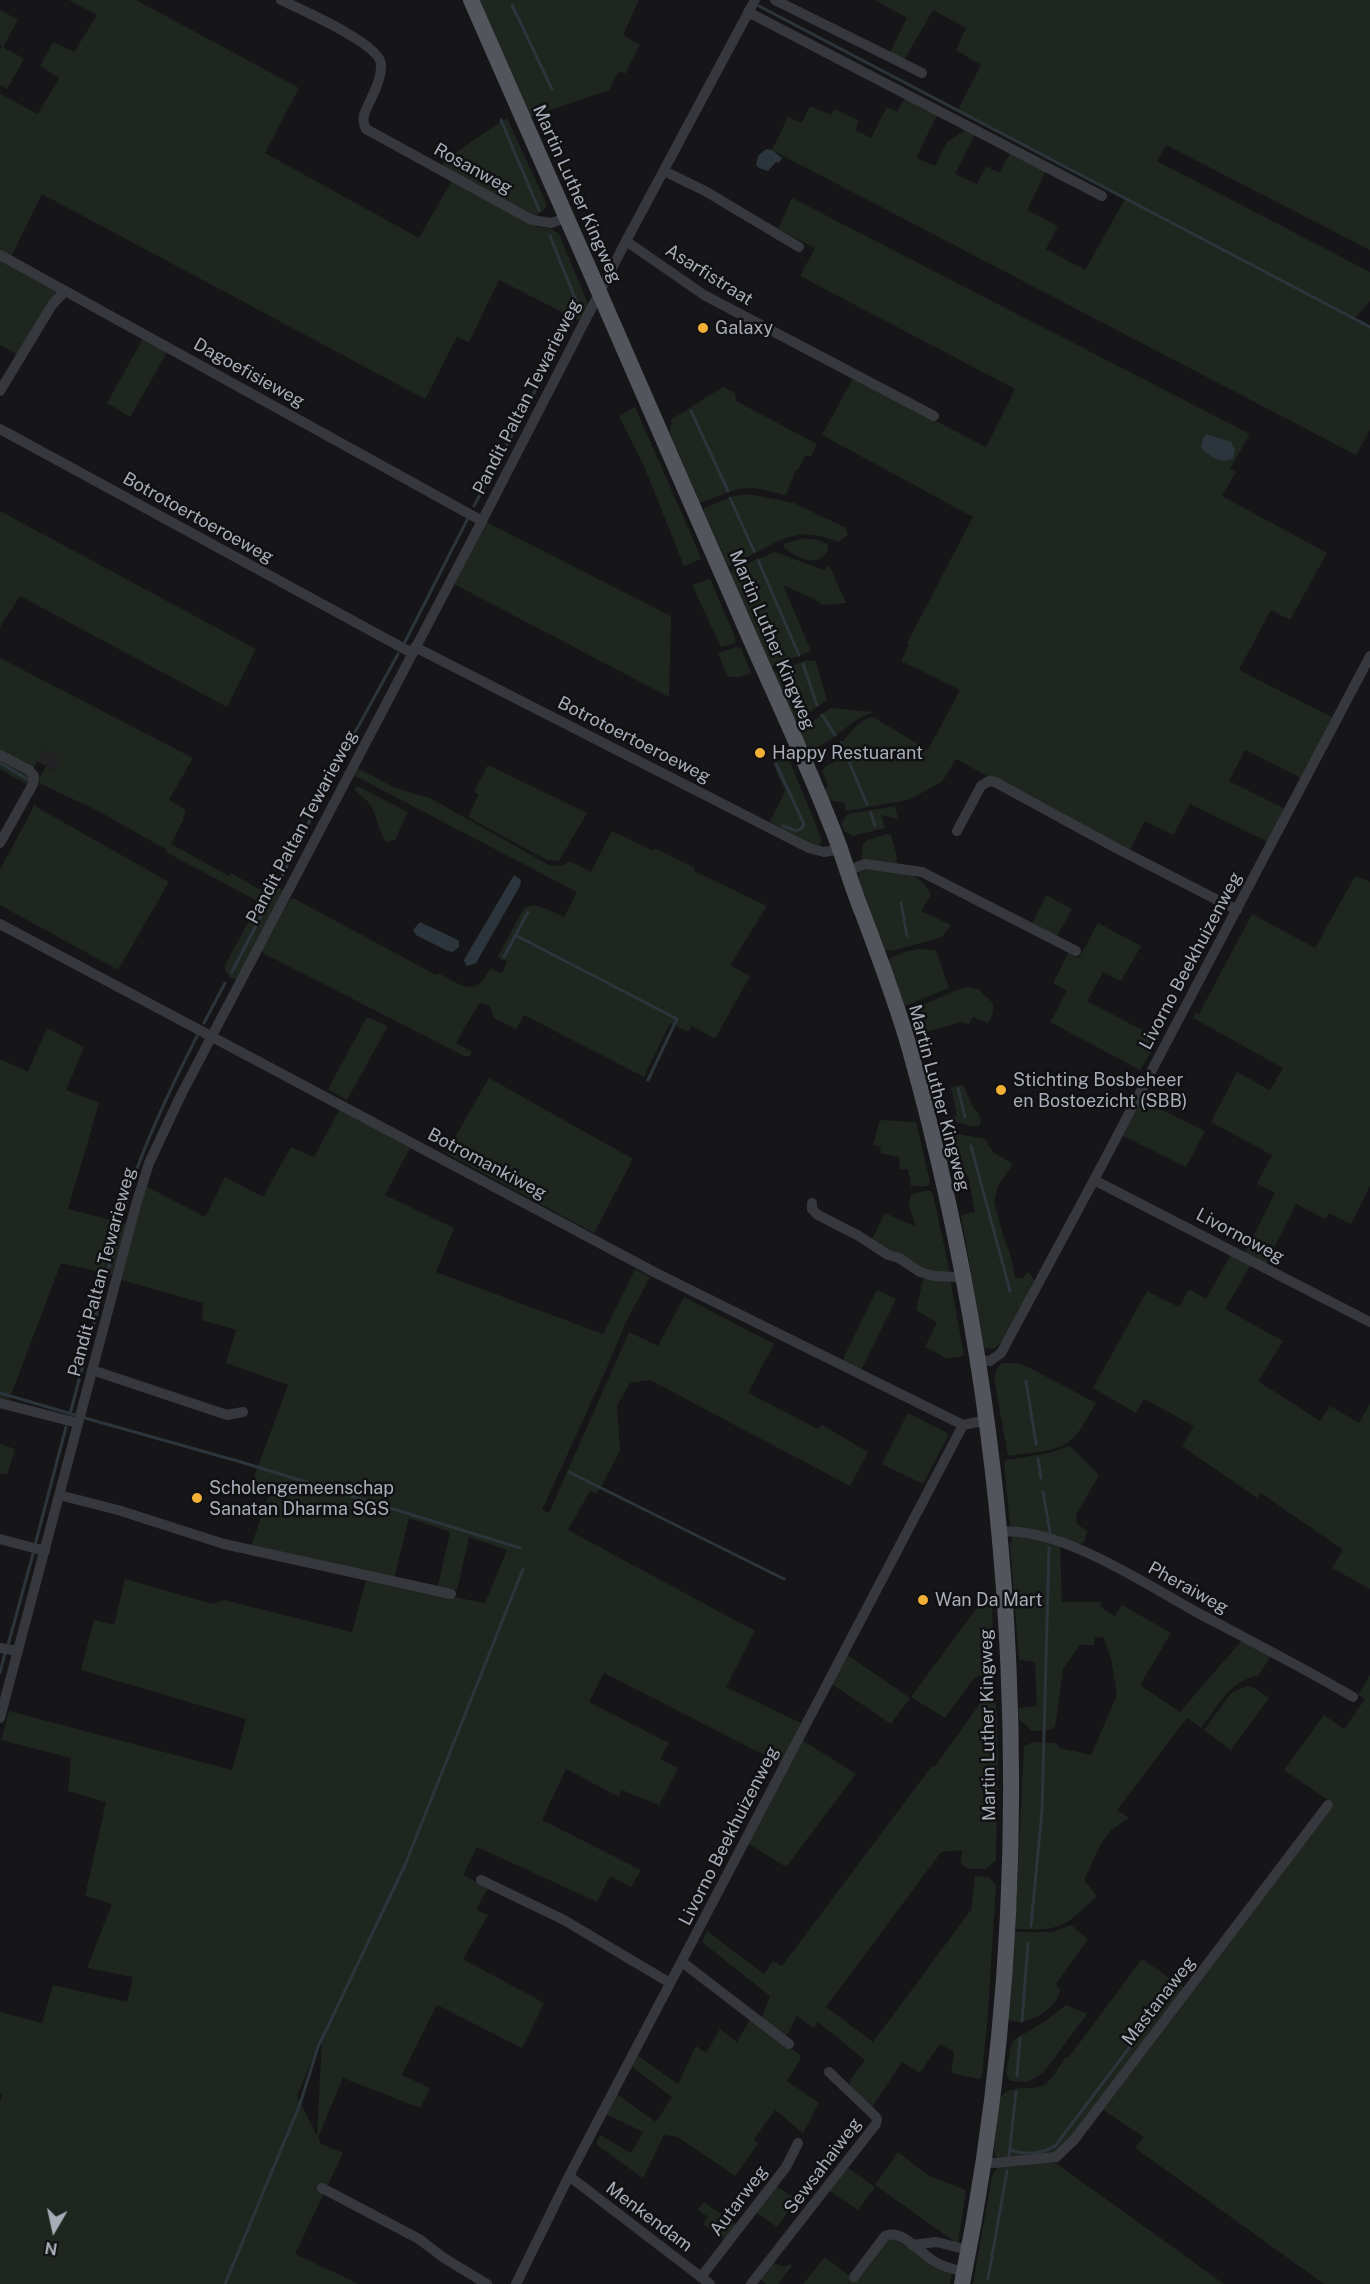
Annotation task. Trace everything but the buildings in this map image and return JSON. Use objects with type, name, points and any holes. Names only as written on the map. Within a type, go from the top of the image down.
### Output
[{"type":"main road","name":"Martin Luther Kingweg","points":[[471,0],[840,849],[874,940],[909,1048],[957,1247],[978,1360],[1000,1532],[1008,1661],[1011,1824],[1007,1930],[984,2162],[959,2277]]},
{"type":"street","name":"Rosanweg","points":[[281,0],[364,42],[379,56],[380,74],[363,114],[362,122],[366,129],[532,220],[551,223],[567,218]]},
{"type":"street","name":"Pandit Paltan Tewarieweg","points":[[0,1718],[149,1163],[212,1036],[482,521],[599,291],[755,0]]},
{"type":"street","points":[[775,0],[922,73]]},
{"type":"street","points":[[748,12],[1102,196]]},
{"type":"street","points":[[664,171],[705,191],[799,247]]},
{"type":"street","name":"Asarfistraat","points":[[626,241],[704,295],[934,416]]},
{"type":"street","name":"Dagoefisieweg","points":[[0,255],[482,521]]},
{"type":"street","points":[[0,391],[52,305],[65,291]]},
{"type":"street","name":"Botrotoertoeroeweg","points":[[0,429],[414,650],[809,848],[824,852],[840,849]]},
{"type":"street","name":"Livorno Beekhuizenweg","points":[[978,1360],[990,1361],[1000,1353],[1094,1180],[1370,656]]},
{"type":"street","points":[[0,755],[29,770],[34,776],[33,784],[0,843]]},
{"type":"street","points":[[957,831],[981,786],[989,781],[994,782],[1237,910]]},
{"type":"street","points":[[847,871],[865,864],[922,872],[1076,951]]},
{"type":"street","name":"Botromankiweg","points":[[0,924],[657,1274],[963,1425]]},
{"type":"street","name":"Livornoweg","points":[[1094,1180],[1370,1322]]},
{"type":"street","points":[[812,1203],[812,1209],[818,1215],[859,1236],[888,1255],[899,1258],[921,1272],[934,1276],[955,1277]]},
{"type":"street","points":[[92,1370],[227,1415],[243,1412]]},
{"type":"street","points":[[0,1402],[78,1422]]},
{"type":"street","points":[[963,1425],[987,1420]]},
{"type":"street","name":"Livorno Beekhuizenweg","points":[[516,2284],[569,2176],[963,1425]]},
{"type":"street","points":[[59,1495],[118,1510],[224,1544],[451,1594]]},
{"type":"street","name":"Pheraiweg","points":[[1000,1532],[1031,1533],[1083,1550],[1299,1665],[1353,1697]]},
{"type":"street","points":[[0,1539],[45,1551]]},
{"type":"street","points":[[0,1648],[18,1651]]},
{"type":"street","name":"Mastanaweg","points":[[984,2162],[1056,2157],[1074,2140],[1328,1804]]},
{"type":"street","points":[[481,1880],[564,1920],[670,1983]]},
{"type":"street","points":[[682,1962],[789,2044]]},
{"type":"street","name":"Sewsahaiweg","points":[[751,2284],[876,2124],[875,2116],[829,2072]]},
{"type":"street","name":"Autarweg","points":[[706,2280],[786,2166],[798,2143]]},
{"type":"street","name":"Menkendam","points":[[569,2176],[706,2280]]},
{"type":"street","points":[[322,2188],[419,2239],[444,2258],[487,2284]]},
{"type":"street","points":[[854,2277],[885,2236],[895,2234],[959,2277]]},
{"type":"street","points":[[912,2245],[936,2242],[961,2248]]},
{"type":"shaded area","points":[[69,0],[136,0],[299,88],[265,153],[419,238],[452,180],[538,227],[552,229],[559,234],[589,306],[580,321],[499,280],[469,342],[457,337],[425,399],[42,194],[11,257],[0,251],[0,94],[38,114],[59,78],[40,66],[53,42],[74,52],[97,15]]},
{"type":"shaded area","points":[[479,0],[639,0],[623,35],[640,45],[625,74],[619,71],[609,90],[530,117]]},
{"type":"shaded area","points":[[875,0],[1370,0],[1370,250],[1166,145],[1157,161],[1370,272],[1370,301],[1354,319],[1370,327],[1370,430],[1356,455],[772,150],[788,117],[802,123],[810,106],[831,115],[835,109],[859,121],[855,130],[871,138],[887,107],[897,112],[905,98],[937,115],[916,158],[935,166],[947,142],[965,130],[975,135],[955,174],[977,184],[986,166],[999,173],[1010,153],[1046,171],[1027,210],[1058,226],[1046,249],[1085,270],[1125,199],[958,110],[981,65],[956,50],[966,28],[933,10],[904,60],[890,52],[907,18]]},
{"type":"shaded area","points":[[0,10],[18,20],[3,47],[24,59],[7,89],[0,85],[0,49],[2,46],[0,45]]},
{"type":"shaded area","points":[[507,118],[547,205],[534,217],[442,166]]},
{"type":"shaded area","points":[[766,149],[772,150],[782,158],[768,171],[756,165],[758,156]]},
{"type":"shaded area","points":[[792,198],[1250,434],[1230,469],[1236,472],[1222,496],[1327,553],[1290,620],[1271,610],[1239,670],[1332,717],[1301,778],[1245,750],[1229,781],[1285,809],[1268,842],[1190,804],[1173,835],[1145,821],[1128,853],[956,759],[942,782],[908,800],[846,811],[844,803],[827,800],[825,789],[828,786],[822,771],[826,766],[837,761],[832,748],[842,742],[854,728],[873,717],[928,750],[960,690],[901,661],[909,645],[907,643],[973,517],[822,435],[853,378],[986,447],[1015,389],[800,276],[815,248],[778,229]]},
{"type":"shaded area","points":[[0,259],[57,292],[18,355],[0,345]]},
{"type":"shaded area","points":[[144,337],[168,351],[130,417],[107,403]]},
{"type":"shaded area","points":[[723,387],[735,393],[736,401],[817,444],[811,457],[806,455],[796,470],[786,495],[754,488],[737,489],[700,503],[670,433],[672,419]]},
{"type":"shaded area","points":[[635,407],[701,559],[684,566],[644,466],[619,416]]},
{"type":"shaded area","points":[[1206,434],[1231,442],[1235,449],[1233,458],[1220,460],[1201,448]]},
{"type":"shaded area","points":[[749,494],[794,503],[846,528],[848,535],[838,542],[812,535],[792,536],[728,566],[704,508],[734,496]]},
{"type":"shaded area","points":[[0,511],[256,649],[227,707],[20,596],[0,627]]},
{"type":"shaded area","points":[[486,522],[671,616],[669,697],[454,584]]},
{"type":"shaded area","points":[[804,538],[827,544],[828,551],[819,559],[807,560],[784,548],[784,544]]},
{"type":"shaded area","points":[[775,552],[824,570],[829,565],[846,603],[822,605],[783,585],[811,651],[771,667],[730,573],[734,569]]},
{"type":"shaded area","points":[[710,579],[735,637],[735,643],[721,647],[692,585]]},
{"type":"shaded area","points":[[736,647],[741,648],[751,673],[740,677],[728,677],[718,653]]},
{"type":"shaded area","points":[[0,658],[193,758],[169,800],[186,810],[184,819],[171,844],[229,876],[231,873],[262,891],[267,884],[279,887],[283,892],[241,974],[236,979],[230,978],[224,967],[258,904],[257,901],[166,852],[167,850],[100,812],[37,782],[46,766],[55,771],[61,759],[44,750],[33,769],[0,752]]},
{"type":"shaded area","points":[[807,660],[816,661],[827,700],[796,721],[793,720],[773,672]]},
{"type":"shaded area","points":[[830,708],[873,712],[855,721],[820,746],[807,747],[800,731]]},
{"type":"shaded area","points":[[43,750],[62,759],[55,771],[37,761]]},
{"type":"shaded area","points":[[0,757],[30,776],[28,785],[0,769]]},
{"type":"shaded area","points":[[789,759],[822,840],[819,846],[801,840],[770,821],[785,791],[773,763]]},
{"type":"shaded area","points":[[488,765],[587,813],[559,861],[547,860],[468,817],[479,794],[474,792]]},
{"type":"shaded area","points":[[356,767],[395,788],[430,798],[549,865],[562,866],[570,861],[591,872],[612,831],[652,850],[657,849],[695,868],[694,871],[767,906],[730,965],[750,976],[715,1039],[692,1026],[688,1032],[670,1023],[644,1077],[524,1015],[516,1029],[494,1018],[490,1007],[482,1003],[478,1005],[456,1043],[472,1052],[470,1056],[464,1056],[265,954],[262,951],[287,904],[291,899],[295,899],[436,975],[438,973],[458,984],[470,987],[481,982],[491,969],[502,973],[507,961],[498,956],[524,908],[539,906],[564,917],[577,892],[357,777],[353,774]]},
{"type":"shaded area","points":[[357,786],[408,812],[395,840],[386,842],[372,808],[354,790]]},
{"type":"shaded area","points":[[35,804],[38,808],[169,882],[118,970],[0,905],[0,870]]},
{"type":"shaded area","points":[[895,806],[898,819],[881,815],[885,828],[853,836],[844,831],[841,824],[847,814]]},
{"type":"shaded area","points":[[887,834],[891,835],[897,857],[896,865],[861,857],[863,844]]},
{"type":"shaded area","points":[[869,867],[905,873],[921,880],[931,895],[921,911],[951,925],[942,937],[892,951],[885,950],[859,880],[859,873]]},
{"type":"shaded area","points":[[514,875],[521,880],[520,886],[476,963],[467,966],[465,958]]},
{"type":"shaded area","points":[[1355,876],[1370,882],[1370,1186],[1351,1224],[1329,1213],[1325,1219],[1296,1204],[1266,1264],[1245,1253],[1275,1193],[1257,1184],[1272,1155],[1211,1122],[1237,1072],[1270,1090],[1283,1068],[1193,1018],[1196,1013],[1199,1014],[1252,914],[1315,948]]},
{"type":"shaded area","points":[[1046,895],[1072,909],[1057,936],[1031,926]]},
{"type":"shaded area","points":[[420,922],[456,939],[459,941],[459,947],[453,952],[448,951],[416,935],[413,930]]},
{"type":"shaded area","points":[[1098,923],[1141,946],[1121,981],[1103,972],[1087,1001],[1159,1039],[1140,1070],[1050,1022],[1067,991],[1053,983],[1068,953],[1079,958]]},
{"type":"shaded area","points":[[918,949],[936,950],[949,988],[905,1006],[902,1005],[888,962],[889,959],[904,952]]},
{"type":"shaded area","points":[[969,987],[978,989],[993,1003],[993,1013],[988,1023],[973,1017],[969,1024],[961,1022],[923,1033],[912,1024],[911,1010],[959,989]]},
{"type":"shaded area","points":[[367,1017],[388,1026],[347,1100],[328,1089]]},
{"type":"shaded area","points":[[47,1028],[84,1047],[66,1090],[99,1103],[68,1209],[126,1224],[112,1275],[61,1263],[9,1400],[0,1398],[0,1059],[28,1072]]},
{"type":"shaded area","points":[[489,1078],[633,1159],[594,1233],[446,1153]]},
{"type":"shaded area","points":[[963,1085],[974,1109],[978,1112],[981,1121],[979,1126],[970,1126],[944,1118],[957,1116],[951,1087]]},
{"type":"shaded area","points":[[1142,1100],[1205,1131],[1186,1167],[1123,1136]]},
{"type":"shaded area","points":[[339,1110],[410,1148],[385,1195],[454,1228],[436,1272],[603,1334],[635,1269],[650,1277],[626,1322],[542,1510],[549,1513],[629,1332],[658,1346],[684,1297],[774,1344],[748,1393],[818,1429],[822,1425],[868,1452],[850,1486],[650,1380],[630,1383],[617,1406],[620,1451],[597,1494],[590,1491],[568,1530],[755,1631],[726,1687],[801,1723],[780,1763],[604,1673],[589,1702],[669,1743],[660,1759],[678,1768],[659,1805],[622,1790],[619,1797],[566,1769],[542,1820],[641,1870],[631,1887],[610,1876],[597,1902],[477,1847],[463,1875],[488,1888],[476,1910],[488,1915],[463,1959],[544,2003],[522,2048],[437,2005],[402,2075],[430,2088],[420,2108],[343,2078],[318,2137],[321,2144],[343,2153],[295,2254],[359,2284],[0,2284],[0,2103],[2,2095],[0,2094],[0,2012],[42,2023],[53,1985],[127,2002],[133,1977],[87,1968],[112,1904],[85,1896],[106,1802],[68,1791],[71,1758],[1,1740],[9,1711],[232,1770],[246,1719],[81,1670],[94,1620],[114,1625],[125,1579],[213,1604],[224,1600],[352,1632],[366,1580],[485,1603],[507,1550],[469,1537],[457,1590],[438,1586],[450,1532],[409,1518],[394,1579],[251,1547],[271,1488],[253,1480],[288,1385],[226,1363],[236,1330],[202,1320],[203,1303],[121,1280],[146,1186],[205,1217],[225,1177],[263,1197],[291,1147],[314,1157]],"holes":[[[322,2038],[317,2136],[297,2096]]]},
{"type":"shaded area","points":[[880,1120],[916,1122],[930,1182],[928,1186],[911,1186],[908,1169],[900,1169],[899,1157],[880,1153],[881,1147],[873,1145]]},
{"type":"shaded area","points":[[948,1132],[985,1139],[993,1152],[1013,1164],[998,1186],[994,1201],[1015,1278],[1022,1278],[1029,1272],[1034,1280],[1012,1327],[1000,1344],[993,1349],[984,1348],[961,1215],[975,1212],[968,1176],[949,1168],[943,1149],[942,1136]]},
{"type":"shaded area","points":[[931,1191],[933,1194],[950,1273],[929,1274],[871,1241],[885,1213],[916,1227],[909,1206],[911,1194]]},
{"type":"shaded area","points":[[1231,1254],[1251,1265],[1225,1309],[1283,1341],[1258,1381],[1320,1421],[1330,1406],[1359,1423],[1370,1404],[1370,1589],[1332,1568],[1343,1550],[1261,1493],[1257,1498],[1182,1446],[1194,1426],[1144,1399],[1136,1413],[1093,1388],[1147,1291],[1179,1307],[1189,1289],[1206,1299]]},
{"type":"shaded area","points":[[924,1276],[951,1283],[964,1356],[946,1359],[925,1347],[937,1323],[916,1310]]},
{"type":"shaded area","points":[[877,1290],[896,1299],[860,1372],[841,1363]]},
{"type":"shaded area","points":[[1002,1363],[1017,1363],[1028,1367],[1096,1403],[1072,1439],[1050,1450],[1008,1456],[994,1378]]},
{"type":"shaded area","points":[[908,1413],[949,1434],[923,1484],[882,1464]]},
{"type":"shaded area","points":[[0,1444],[15,1449],[7,1475],[0,1473]]},
{"type":"shaded area","points":[[1070,1446],[1099,1475],[1076,1515],[1077,1524],[1087,1531],[1084,1542],[1078,1545],[1012,1528],[1004,1463],[1006,1460],[1049,1453]]},
{"type":"shaded area","points":[[1018,1535],[1060,1544],[1062,1602],[1102,1602],[1100,1607],[1115,1616],[1122,1605],[1171,1633],[1140,1685],[1180,1712],[1243,1639],[1272,1654],[1258,1676],[1248,1678],[1232,1689],[1201,1728],[1187,1718],[1117,1810],[1129,1818],[1106,1837],[1084,1880],[1097,1896],[1069,1921],[1043,1929],[1015,1929],[1024,1746],[1033,1742],[1056,1743],[1060,1748],[1091,1755],[1117,1695],[1111,1659],[1104,1638],[1095,1637],[1094,1645],[1080,1645],[1063,1669],[1055,1727],[1032,1731],[1019,1719],[1018,1708],[1037,1706],[1035,1662],[1019,1660],[1010,1544],[1013,1536]]},
{"type":"shaded area","points":[[988,1603],[992,1605],[994,1654],[989,1658],[989,1666],[985,1674],[974,1678],[945,1718],[911,1697],[979,1605]]},
{"type":"shaded area","points":[[846,1654],[910,1698],[891,1724],[830,1683]]},
{"type":"shaded area","points":[[1370,1675],[1370,2284],[1324,2284],[1135,2148],[1144,2137],[1103,2110],[1334,1804],[1284,1770],[1324,1715],[1344,1729],[1365,1699],[1358,1695]]},
{"type":"shaded area","points":[[1247,1686],[1253,1687],[1269,1698],[1231,1750],[1204,1730],[1231,1693]]},
{"type":"shaded area","points":[[984,1698],[994,1699],[996,1704],[998,1756],[996,1860],[986,1869],[968,1869],[961,1864],[962,1850],[941,1852],[826,2007],[873,2042],[971,1910],[975,1876],[988,1877],[996,1885],[982,2077],[979,2079],[951,2073],[954,2052],[940,2044],[920,2073],[902,2062],[870,2110],[848,2090],[851,2079],[865,2060],[818,2022],[814,2028],[797,2016],[787,2035],[781,2036],[761,2019],[770,1996],[702,1942],[707,1931],[764,1974],[773,1961],[782,1966],[931,1767],[936,1765]]},
{"type":"shaded area","points":[[802,1740],[856,1774],[786,1867],[747,1843]]},
{"type":"shaded area","points":[[1071,1925],[1088,1939],[1056,1984],[1060,1990],[1054,2004],[1039,2015],[1022,2022],[1008,2019],[1015,1932],[1052,1932]]},
{"type":"shaded area","points":[[1142,1959],[1186,1989],[1071,2139],[1052,2154],[997,2158],[994,2152],[999,2100],[1003,2094],[1014,2089],[1038,2087],[1047,2083]]},
{"type":"shaded area","points":[[1066,2005],[1087,2014],[1044,2072],[1028,2082],[1010,2081],[1006,2074],[1011,2045],[1015,2039],[1047,2020]]},
{"type":"shaded area","points":[[751,2018],[800,2055],[800,2060],[787,2081],[819,2103],[803,2133],[775,2110],[754,2139],[758,2144],[735,2176],[678,2137],[664,2135],[643,2178],[596,2144],[600,2135],[631,2153],[643,2132],[606,2114],[617,2094],[656,2122],[672,2097],[632,2067],[637,2055],[678,2084],[696,2046],[706,2053],[720,2029],[737,2042]]},
{"type":"shaded area","points":[[898,2152],[929,2176],[966,2190],[958,2244],[875,2185]]},
{"type":"shaded area","points":[[1053,2161],[1224,2284],[973,2284],[992,2176],[998,2166]]},
{"type":"shaded area","points":[[845,2166],[875,2187],[858,2210],[828,2190]]},
{"type":"shaded area","points":[[775,2185],[797,2200],[777,2227],[756,2212]]},
{"type":"shaded area","points":[[704,2202],[738,2226],[726,2241],[703,2224],[708,2217],[698,2210]]},
{"type":"shaded area","points":[[892,2235],[953,2270],[950,2284],[803,2284],[825,2257],[855,2280]]},
{"type":"shaded area","points":[[772,2262],[784,2267],[790,2264],[792,2266],[778,2284],[766,2284],[758,2278]]},
{"type":"waterway","points":[[512,5],[552,89]]},
{"type":"waterway","points":[[759,6],[1370,327]]},
{"type":"waterway","points":[[501,120],[539,210]]},
{"type":"waterway","points":[[550,236],[579,308],[554,354]]},
{"type":"waterway","points":[[523,414],[551,360]]},
{"type":"waterway","points":[[691,411],[728,491]]},
{"type":"waterway","points":[[474,506],[520,420]]},
{"type":"waterway","points":[[730,498],[754,551]]},
{"type":"waterway","points":[[405,642],[467,520]]},
{"type":"waterway","points":[[758,560],[799,655]]},
{"type":"waterway","points":[[347,747],[398,654]]},
{"type":"waterway","points":[[803,664],[817,705]]},
{"type":"waterway","points":[[822,715],[835,735]]},
{"type":"waterway","points":[[841,743],[867,804]]},
{"type":"waterway","points":[[322,796],[344,753]]},
{"type":"waterway","points":[[0,763],[29,780]]},
{"type":"waterway","points":[[776,764],[804,824],[796,831],[783,826]]},
{"type":"waterway","points":[[291,858],[319,802]]},
{"type":"waterway","points":[[871,813],[875,826]]},
{"type":"waterway","points":[[281,878],[287,866]]},
{"type":"waterway","points":[[232,972],[276,887]]},
{"type":"waterway","points":[[901,903],[907,936]]},
{"type":"waterway","points":[[504,957],[528,912]]},
{"type":"waterway","points":[[515,935],[677,1019],[648,1080]]},
{"type":"waterway","points":[[204,1023],[225,983]]},
{"type":"waterway","points":[[129,1191],[160,1112],[197,1036]]},
{"type":"waterway","points":[[958,1088],[965,1117]]},
{"type":"waterway","points":[[971,1146],[1010,1291]]},
{"type":"waterway","points":[[70,1414],[127,1199]]},
{"type":"waterway","points":[[1026,1381],[1036,1444]]},
{"type":"waterway","points":[[0,1393],[75,1415]]},
{"type":"waterway","points":[[85,1418],[241,1462],[520,1548]]},
{"type":"waterway","points":[[35,1545],[66,1427]]},
{"type":"waterway","points":[[1038,1459],[1041,1478]]},
{"type":"waterway","points":[[569,1472],[784,1579]]},
{"type":"waterway","points":[[1043,1492],[1050,1532]]},
{"type":"waterway","points":[[1031,1926],[1042,1811],[1049,1548]]},
{"type":"waterway","points":[[8,1645],[33,1554]]},
{"type":"waterway","points":[[225,2284],[300,2104],[318,2047],[405,1865],[523,1569]]},
{"type":"waterway","points":[[0,1673],[5,1653]]},
{"type":"waterway","points":[[1022,2021],[1028,1943]]},
{"type":"waterway","points":[[1010,2150],[1033,2153],[1055,2146],[1176,1986]]},
{"type":"waterway","points":[[1017,2076],[1020,2038]]},
{"type":"waterway","points":[[1009,2157],[1016,2092]]},
{"type":"waterway","points":[[988,2279],[1007,2171]]},
{"type":"place","name":"Galaxy","points":[[703,328]]},
{"type":"place","name":"Happy Restuarant","points":[[760,753]]},
{"type":"place","name":"Stichting Bosbeheer en Bostoezicht (SBB)","points":[[1001,1090]]},
{"type":"place","name":"Scholengemeenschap Sanatan Dharma SGS","points":[[197,1498]]},
{"type":"place","name":"Wan Da Mart","points":[[923,1600]]}]
